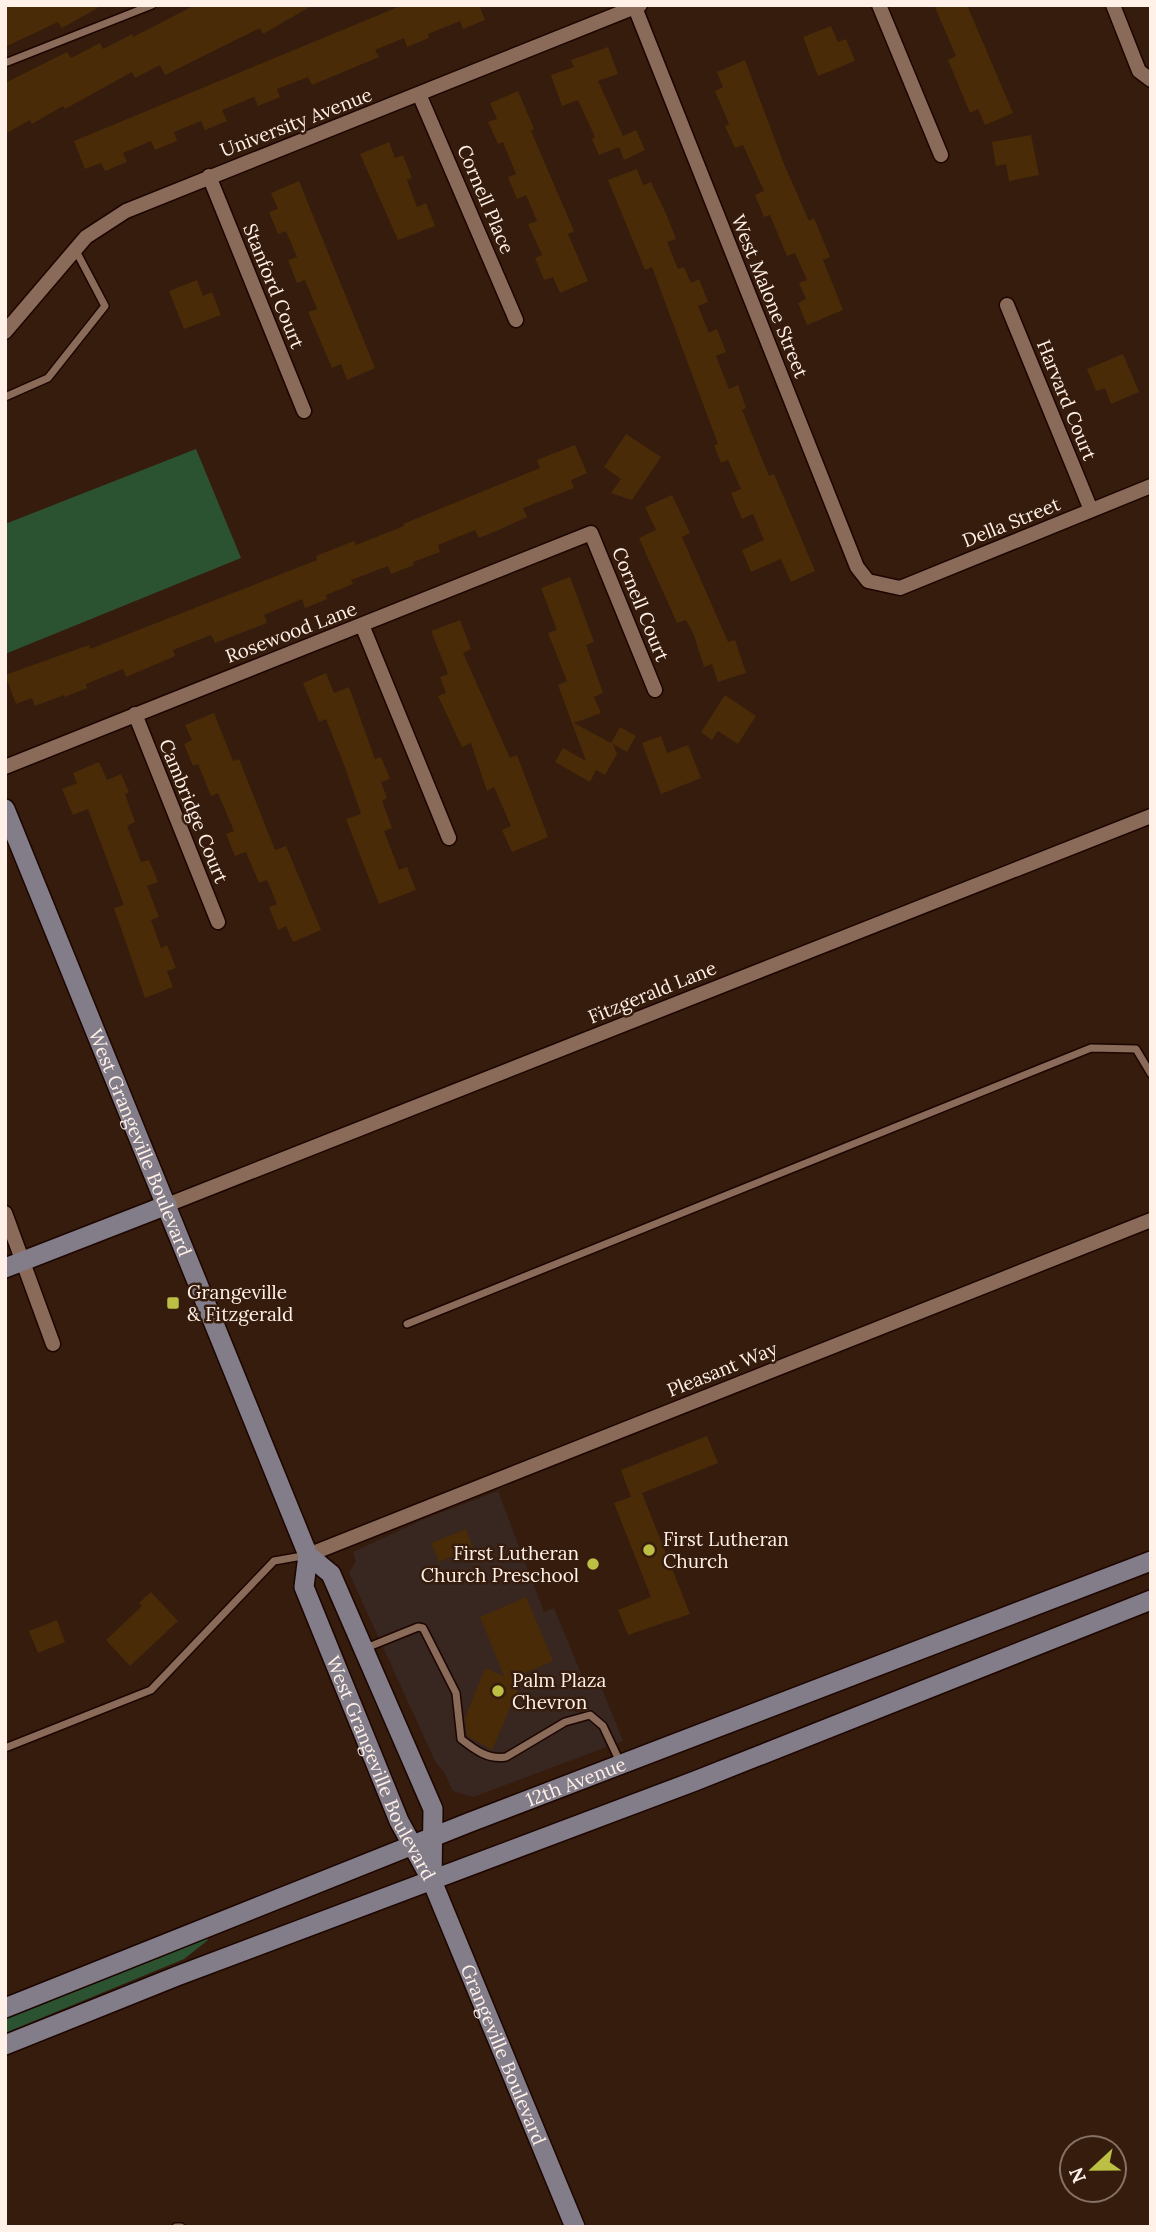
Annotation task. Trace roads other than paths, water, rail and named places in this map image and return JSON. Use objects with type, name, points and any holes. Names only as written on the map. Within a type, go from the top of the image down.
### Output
[{"type":"main road","name":"West Grangeville Boulevard","points":[[5,809],[308,1555],[331,1574],[433,1809],[432,1881]]},
{"type":"main road","points":[[5,1268],[167,1205]]},
{"type":"main road","name":"West Grangeville Boulevard","points":[[308,1555],[304,1587],[412,1846],[432,1881]]},
{"type":"main road","name":"12th Avenue","points":[[5,2008],[412,1846],[1151,1560]]},
{"type":"main road","name":"12th Avenue","points":[[5,2045],[177,1976],[905,1699],[1151,1600]]},
{"type":"main road","name":"Grangeville Boulevard","points":[[432,1881],[575,2227]]},
{"type":"street","points":[[879,5],[941,155]]},
{"type":"street","points":[[1113,5],[1139,71],[1151,80]]},
{"type":"street","name":"University Avenue","points":[[5,332],[74,249],[106,222],[126,211],[636,6]]},
{"type":"street","name":"West Malone Street","points":[[636,6],[857,567],[868,581],[886,587]]},
{"type":"street","name":"Cornell Place","points":[[419,94],[516,320]]},
{"type":"street","name":"Stanford Court","points":[[209,176],[304,411]]},
{"type":"street","name":"Harvard Court","points":[[1007,304],[1091,510]]},
{"type":"street","name":"Della Street","points":[[886,587],[900,588],[1151,486]]},
{"type":"street","name":"Rosewood Lane","points":[[5,767],[591,533]]},
{"type":"street","name":"Cornell Court","points":[[591,533],[655,690]]},
{"type":"street","points":[[362,625],[449,838]]},
{"type":"street","name":"Cambridge Court","points":[[135,714],[218,922]]},
{"type":"street","name":"Fitzgerald Lane","points":[[167,1205],[1151,816]]},
{"type":"street","points":[[5,1213],[53,1344]]},
{"type":"street","name":"Pleasant Way","points":[[308,1555],[1151,1220]]},
{"type":"lane","points":[[5,63],[152,5]]},
{"type":"lane","points":[[5,397],[48,378],[105,306],[74,249]]},
{"type":"lane","points":[[407,1324],[1091,1048],[1136,1049],[1151,1074]]},
{"type":"lane","points":[[5,1748],[151,1690],[274,1561],[308,1555]]},
{"type":"lane","points":[[363,1648],[418,1627],[423,1628],[456,1693],[461,1739],[477,1752],[497,1759],[506,1757],[565,1721],[590,1715],[603,1726],[622,1766]]},
{"type":"lane","points":[[176,2227],[181,2227]]},
{"type":"place","name":"Grangeville & Fitzgerald","points":[[173,1303]]},
{"type":"place","name":"First Lutheran Church","points":[[649,1550]]},
{"type":"place","name":"First Lutheran Church Preschool","points":[[593,1564]]},
{"type":"place","name":"Palm Plaza Chevron","points":[[498,1691]]}]
